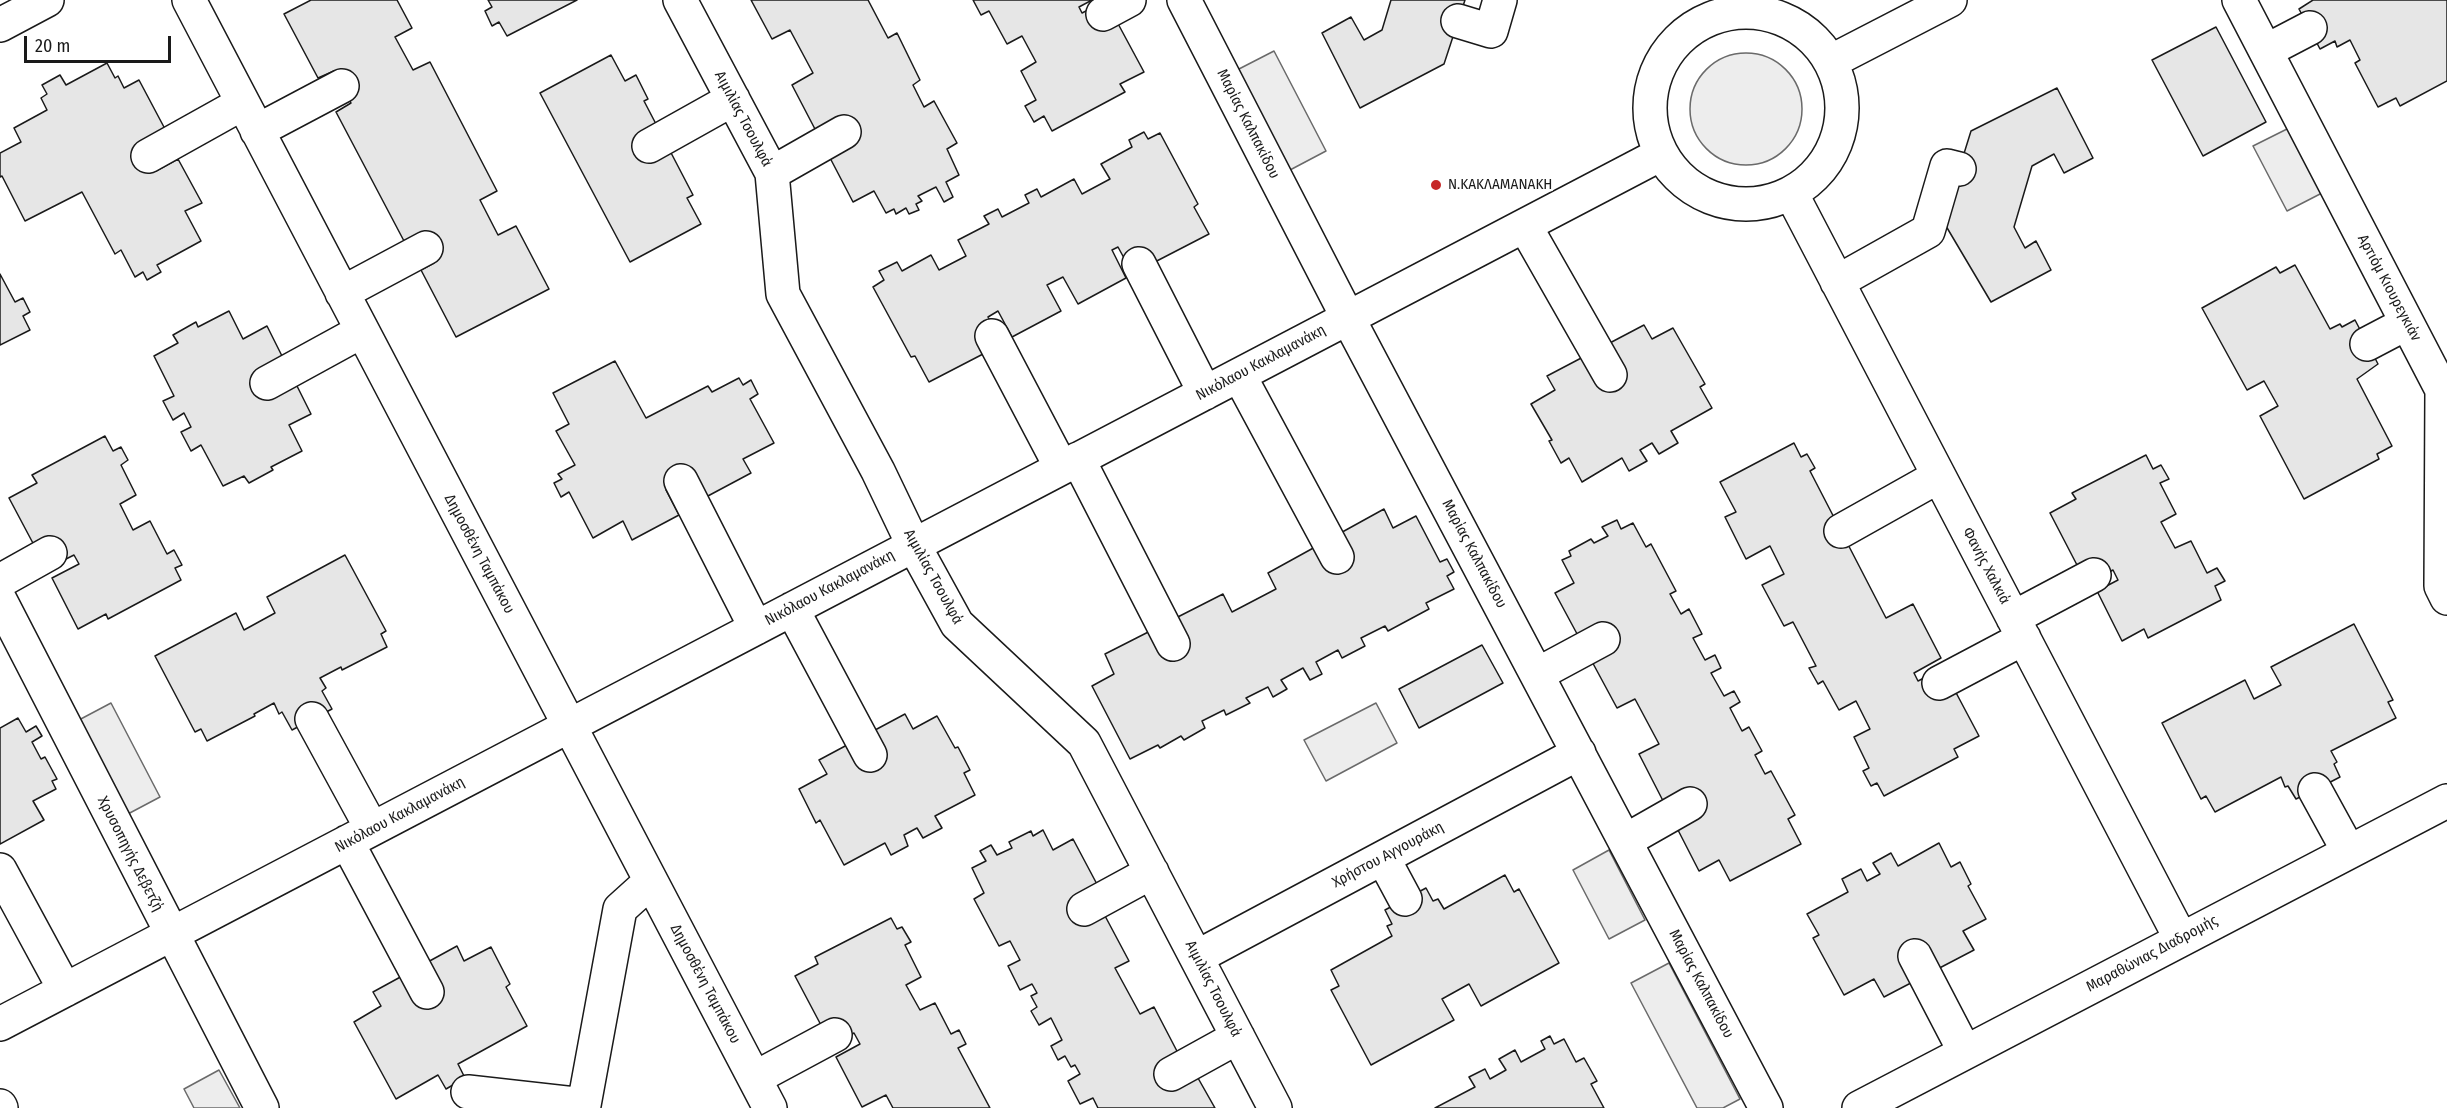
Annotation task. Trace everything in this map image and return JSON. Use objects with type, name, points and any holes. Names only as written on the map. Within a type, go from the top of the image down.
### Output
[{"type":"street","points":[[0,25],[47,0]]},
{"type":"street","name":"Δημοσθένη Ταμπάκου","points":[[189,0],[770,1108]]},
{"type":"street","name":"Μαρίας Καλπακίδου","points":[[1184,0],[1348,318],[1766,1108]]},
{"type":"street","points":[[1458,21],[1491,31],[1500,0]]},
{"type":"street","points":[[1832,61],[1950,0]]},
{"type":"street","name":"Αρτιόμ Κιουρεγκιάν","points":[[2239,0],[2407,323],[2440,370],[2442,390],[2441,586],[2447,598]]},
{"type":"street","name":"Αιμιλίας Τσουλφά","points":[[690,3],[733,99],[772,173],[783,294],[878,471],[913,544],[957,624],[1084,743],[1275,1108]]},
{"type":"street","points":[[1696,11],[1713,17],[1746,11],[1779,17],[1808,34],[1832,61],[1841,89],[1842,120],[1832,151],[1813,177],[1791,193],[1763,203],[1739,204],[1714,199],[1692,188],[1674,172],[1661,154],[1651,127],[1650,100],[1655,75],[1696,11]]},
{"type":"street","points":[[2265,51],[2310,28]]},
{"type":"street","points":[[148,156],[250,117],[342,86]]},
{"type":"street","points":[[649,146],[733,99]]},
{"type":"street","points":[[772,173],[843,132]]},
{"type":"street","name":"Νικόλαου Κακλαμανάκη","points":[[0,1024],[1661,154]]},
{"type":"street","points":[[1837,282],[1928,231],[1947,166],[1959,169]]},
{"type":"street","name":"Φανής Χαλκιά","points":[[1791,193],[2181,939]]},
{"type":"street","points":[[1525,226],[1610,375]]},
{"type":"street","points":[[342,293],[426,248]]},
{"type":"street","points":[[1139,264],[1205,393]]},
{"type":"street","points":[[2367,344],[2407,323]]},
{"type":"street","points":[[267,383],[362,331]]},
{"type":"street","points":[[992,336],[1070,463],[1173,644]]},
{"type":"street","points":[[1239,375],[1337,557]]},
{"type":"street","points":[[1841,531],[1939,476]]},
{"type":"street","points":[[681,482],[756,628]]},
{"type":"street","points":[[0,581],[50,554]]},
{"type":"street","points":[[1940,683],[2094,574]]},
{"type":"street","name":"Χρυσοπηγής Δεβετζή","points":[[0,600],[262,1108]]},
{"type":"street","points":[[792,609],[870,755]]},
{"type":"street","points":[[1538,674],[1603,639]]},
{"type":"street","points":[[312,719],[427,992]]},
{"type":"street","name":"Χρήστου Αγγουράκη","points":[[1197,957],[1579,753]]},
{"type":"street","points":[[2315,790],[2349,852]]},
{"type":"street","name":"Μαραθώνιας Διαδρομής","points":[[1859,1108],[2447,801]]},
{"type":"street","points":[[1625,841],[1690,804]]},
{"type":"street","points":[[1383,858],[1404,899]]},
{"type":"street","points":[[0,870],[65,990]]},
{"type":"street","points":[[1084,909],[1152,872]]},
{"type":"street","points":[[468,1092],[585,1106],[620,909],[651,881]]},
{"type":"street","points":[[1915,956],[1965,1052]]},
{"type":"street","points":[[754,1078],[835,1035]]},
{"type":"street","points":[[1171,1074],[1238,1037]]},
{"type":"shaded area","points":[[1274,51],[1326,151],[1290,170],[1237,70]]},
{"type":"shaded area","points":[[1746,53],[1767,58],[1785,70],[1797,88],[1802,109],[1797,130],[1785,148],[1767,160],[1746,165],[1725,160],[1707,148],[1695,130],[1690,109],[1695,88],[1707,70],[1725,58]]},
{"type":"shaded area","points":[[2289,128],[2322,193],[2287,211],[2253,146]]},
{"type":"shaded area","points":[[111,703],[160,797],[126,815],[77,721]]},
{"type":"shaded area","points":[[1376,703],[1397,743],[1326,781],[1304,740]]},
{"type":"shaded area","points":[[1609,850],[1645,920],[1609,939],[1573,870]]},
{"type":"shaded area","points":[[1669,963],[1740,1099],[1723,1108],[1697,1108],[1631,983]]},
{"type":"shaded area","points":[[219,1070],[240,1108],[194,1108],[184,1089]]},
{"type":"building","points":[[311,0],[397,0],[412,28],[395,37],[413,70],[430,62],[497,191],[480,200],[498,235],[516,226],[549,289],[456,337],[421,270],[434,263],[419,234],[404,241],[336,112],[351,103],[334,71],[318,78],[284,14]]},
{"type":"building","points":[[488,0],[577,0],[507,36],[499,22],[492,26],[485,11],[492,7]]},
{"type":"building","points":[[751,0],[868,0],[888,38],[897,33],[920,80],[913,85],[924,107],[934,101],[957,143],[947,149],[959,175],[946,182],[953,197],[944,202],[936,187],[918,196],[922,201],[916,204],[919,210],[909,214],[906,208],[896,214],[894,209],[886,213],[874,191],[853,202],[792,85],[813,73],[790,30],[772,39]]},
{"type":"building","points":[[973,0],[1092,0],[1079,7],[1082,13],[1098,5],[1116,20],[1144,72],[1120,84],[1125,92],[1052,131],[1044,116],[1034,122],[1025,106],[1036,100],[1021,71],[1036,62],[1022,36],[1007,44],[989,11],[981,15]]},
{"type":"building","points":[[1391,0],[1465,0],[1444,64],[1360,108],[1322,33],[1351,17],[1364,40],[1382,30]]},
{"type":"building","points":[[2313,0],[2447,0],[2447,81],[2400,106],[2396,98],[2378,107],[2355,63],[2360,60],[2350,40],[2337,47],[2335,41],[2320,49],[2299,9]]},
{"type":"building","points":[[2216,27],[2266,122],[2203,156],[2152,60]]},
{"type":"building","points":[[611,55],[625,81],[636,75],[648,99],[644,101],[693,195],[687,198],[701,224],[630,262],[540,93]]},
{"type":"building","points":[[107,63],[115,78],[118,76],[124,88],[139,80],[165,129],[141,142],[156,171],[178,159],[202,203],[185,211],[201,241],[157,265],[161,272],[147,280],[143,272],[135,277],[121,250],[115,254],[82,192],[25,221],[2,176],[0,177],[0,153],[21,142],[14,128],[47,110],[41,98],[47,94],[42,85],[60,75],[66,85]]},
{"type":"building","points":[[2057,88],[2093,158],[2064,173],[2054,154],[2032,166],[2014,227],[2025,248],[2036,241],[2051,270],[1991,302],[1943,221],[1971,131]]},
{"type":"building","points":[[1144,132],[1148,139],[1160,133],[1198,204],[1194,207],[1209,234],[1149,265],[1130,269],[1118,247],[1112,250],[1126,278],[1078,304],[1063,277],[1047,285],[1061,311],[1012,337],[998,311],[988,317],[997,333],[985,353],[929,382],[915,356],[911,357],[873,287],[884,280],[879,271],[897,262],[902,271],[931,255],[939,270],[966,256],[958,240],[989,224],[984,216],[998,209],[1002,217],[1029,203],[1025,195],[1037,189],[1041,197],[1074,179],[1082,194],[1110,179],[1101,164],[1132,147],[1129,140]]},
{"type":"building","points":[[2295,265],[2330,329],[2340,324],[2342,327],[2355,320],[2378,364],[2357,379],[2392,446],[2377,454],[2379,459],[2304,499],[2260,416],[2278,406],[2264,381],[2247,390],[2202,308],[2276,267],[2280,273]]},
{"type":"building","points":[[0,274],[15,302],[23,298],[30,312],[23,316],[30,330],[0,345]]},
{"type":"building","points":[[229,311],[243,339],[267,326],[311,414],[289,425],[302,451],[271,467],[273,470],[249,483],[244,476],[223,486],[201,445],[191,451],[181,432],[191,427],[184,413],[173,420],[163,401],[174,396],[154,356],[178,343],[173,335],[196,322],[198,327]]},
{"type":"building","points":[[1644,325],[1652,339],[1673,328],[1705,384],[1700,387],[1712,408],[1671,431],[1678,443],[1659,454],[1652,443],[1640,450],[1647,461],[1629,471],[1622,458],[1582,482],[1569,458],[1561,463],[1549,441],[1552,440],[1531,404],[1555,390],[1547,376]]},
{"type":"building","points":[[615,361],[646,418],[708,386],[712,392],[739,378],[743,385],[751,380],[758,394],[750,399],[774,443],[743,459],[751,473],[706,497],[694,474],[666,490],[679,515],[632,540],[623,521],[593,538],[569,492],[561,497],[554,483],[562,479],[558,474],[575,465],[556,431],[569,424],[553,393]]},
{"type":"building","points":[[105,436],[113,451],[121,447],[128,460],[121,465],[136,495],[120,504],[133,530],[150,521],[167,554],[174,550],[182,565],[175,568],[181,580],[108,619],[106,614],[78,629],[52,578],[79,564],[74,555],[56,564],[35,547],[9,498],[37,483],[32,475]]},
{"type":"building","points":[[1794,443],[1801,457],[1807,454],[1815,468],[1810,471],[1886,618],[1913,604],[1941,658],[1914,673],[1918,681],[1934,673],[1953,687],[1979,736],[1954,749],[1958,757],[1884,796],[1877,783],[1871,786],[1863,771],[1869,768],[1854,737],[1870,729],[1856,701],[1839,710],[1823,681],[1818,684],[1809,668],[1816,666],[1793,622],[1784,626],[1762,585],[1784,574],[1770,546],[1746,559],[1725,517],[1736,512],[1720,482]]},
{"type":"building","points":[[2146,455],[2153,469],[2161,465],[2169,479],[2160,483],[2176,514],[2161,522],[2175,548],[2191,541],[2207,573],[2217,568],[2225,581],[2215,586],[2221,600],[2148,638],[2144,629],[2122,641],[2097,591],[2118,580],[2113,570],[2096,579],[2086,561],[2077,565],[2050,513],[2076,499],[2072,493]]},
{"type":"building","points":[[1384,509],[1393,528],[1416,516],[1440,562],[1447,559],[1454,572],[1447,576],[1454,589],[1426,603],[1429,609],[1388,631],[1385,626],[1361,638],[1365,646],[1342,658],[1338,650],[1316,662],[1322,674],[1310,680],[1303,668],[1281,680],[1287,689],[1273,697],[1268,687],[1246,698],[1250,703],[1226,715],[1224,710],[1202,721],[1205,728],[1184,740],[1181,736],[1160,748],[1158,745],[1130,759],[1092,686],[1114,674],[1105,654],[1223,594],[1232,612],[1276,589],[1268,573]]},
{"type":"building","points":[[1617,520],[1621,529],[1633,523],[1646,547],[1651,544],[1676,591],[1670,594],[1681,614],[1689,609],[1702,634],[1693,638],[1705,660],[1715,655],[1721,668],[1711,673],[1724,696],[1734,691],[1740,702],[1730,708],[1742,731],[1749,727],[1762,751],[1755,755],[1765,774],[1771,771],[1795,815],[1788,819],[1801,844],[1730,881],[1719,860],[1699,871],[1639,754],[1659,744],[1635,699],[1617,708],[1555,593],[1574,583],[1562,560],[1571,556],[1569,551],[1591,539],[1594,543],[1608,536],[1602,527]]},
{"type":"building","points":[[345,555],[386,631],[381,634],[387,647],[342,670],[341,667],[320,678],[326,688],[322,691],[332,709],[292,730],[282,712],[279,714],[274,703],[254,714],[255,716],[207,741],[201,729],[195,732],[155,656],[236,613],[244,630],[275,613],[267,597]]},
{"type":"building","points":[[2354,624],[2393,700],[2388,702],[2396,718],[2331,751],[2337,762],[2334,764],[2340,777],[2315,790],[2296,799],[2288,786],[2285,787],[2281,777],[2215,812],[2206,796],[2201,799],[2162,723],[2245,680],[2254,699],[2281,685],[2271,667]]},
{"type":"building","points":[[1482,645],[1503,683],[1419,728],[1399,689]]},
{"type":"building","points":[[905,714],[913,729],[937,716],[970,770],[964,773],[975,795],[935,816],[942,828],[923,838],[917,828],[904,835],[908,846],[891,855],[885,843],[844,865],[820,820],[816,823],[799,789],[827,774],[819,760]]},
{"type":"building","points":[[18,718],[26,732],[36,726],[42,736],[32,742],[41,759],[45,757],[57,779],[52,781],[56,789],[33,801],[44,820],[0,844],[0,728]]},
{"type":"building","points":[[1043,830],[1053,850],[1073,839],[1099,888],[1104,914],[1129,961],[1115,968],[1140,1014],[1154,1007],[1179,1055],[1194,1071],[1215,1108],[1098,1108],[1093,1098],[1080,1104],[1068,1081],[1080,1074],[1075,1065],[1071,1067],[1065,1056],[1058,1060],[1051,1046],[1062,1040],[1051,1018],[1039,1025],[1031,1011],[1037,1007],[1031,996],[1037,993],[1032,984],[1020,990],[1008,966],[1020,960],[1010,941],[999,946],[974,899],[984,893],[972,868],[986,861],[980,851],[991,845],[997,855],[1012,848],[1009,842],[1031,831],[1033,836]]},
{"type":"building","points":[[1939,843],[1951,867],[1960,862],[1971,884],[1968,886],[1986,919],[1963,931],[1974,950],[1884,997],[1874,979],[1844,995],[1813,938],[1819,935],[1807,914],[1848,892],[1842,879],[1861,869],[1867,881],[1880,874],[1873,863],[1891,853],[1898,866]]},
{"type":"building","points":[[1505,875],[1514,892],[1519,889],[1559,963],[1481,1006],[1469,984],[1442,999],[1454,1020],[1371,1065],[1331,990],[1339,986],[1331,970],[1392,936],[1387,926],[1392,924],[1385,910],[1426,888],[1433,901],[1438,899],[1444,909]]},
{"type":"building","points":[[891,918],[897,929],[902,927],[911,942],[905,945],[921,977],[906,985],[920,1010],[935,1003],[951,1034],[959,1030],[966,1044],[958,1048],[990,1108],[893,1108],[886,1095],[862,1107],[836,1057],[860,1044],[854,1033],[838,1041],[822,1027],[795,976],[818,964],[815,957]]},
{"type":"building","points":[[457,946],[464,961],[491,947],[510,984],[506,987],[527,1026],[458,1064],[465,1078],[446,1089],[438,1075],[396,1099],[354,1022],[381,1006],[373,992]]},
{"type":"building","points":[[1550,1036],[1554,1044],[1564,1039],[1576,1062],[1584,1058],[1597,1081],[1591,1084],[1604,1108],[1435,1108],[1475,1087],[1469,1077],[1485,1069],[1490,1079],[1506,1070],[1499,1059],[1515,1050],[1521,1062],[1545,1049],[1541,1041]]},
{"type":"place","name":"Ν.ΚΑΚΛΑΜΑΝΑΚΗ","points":[[1436,185]]}]
